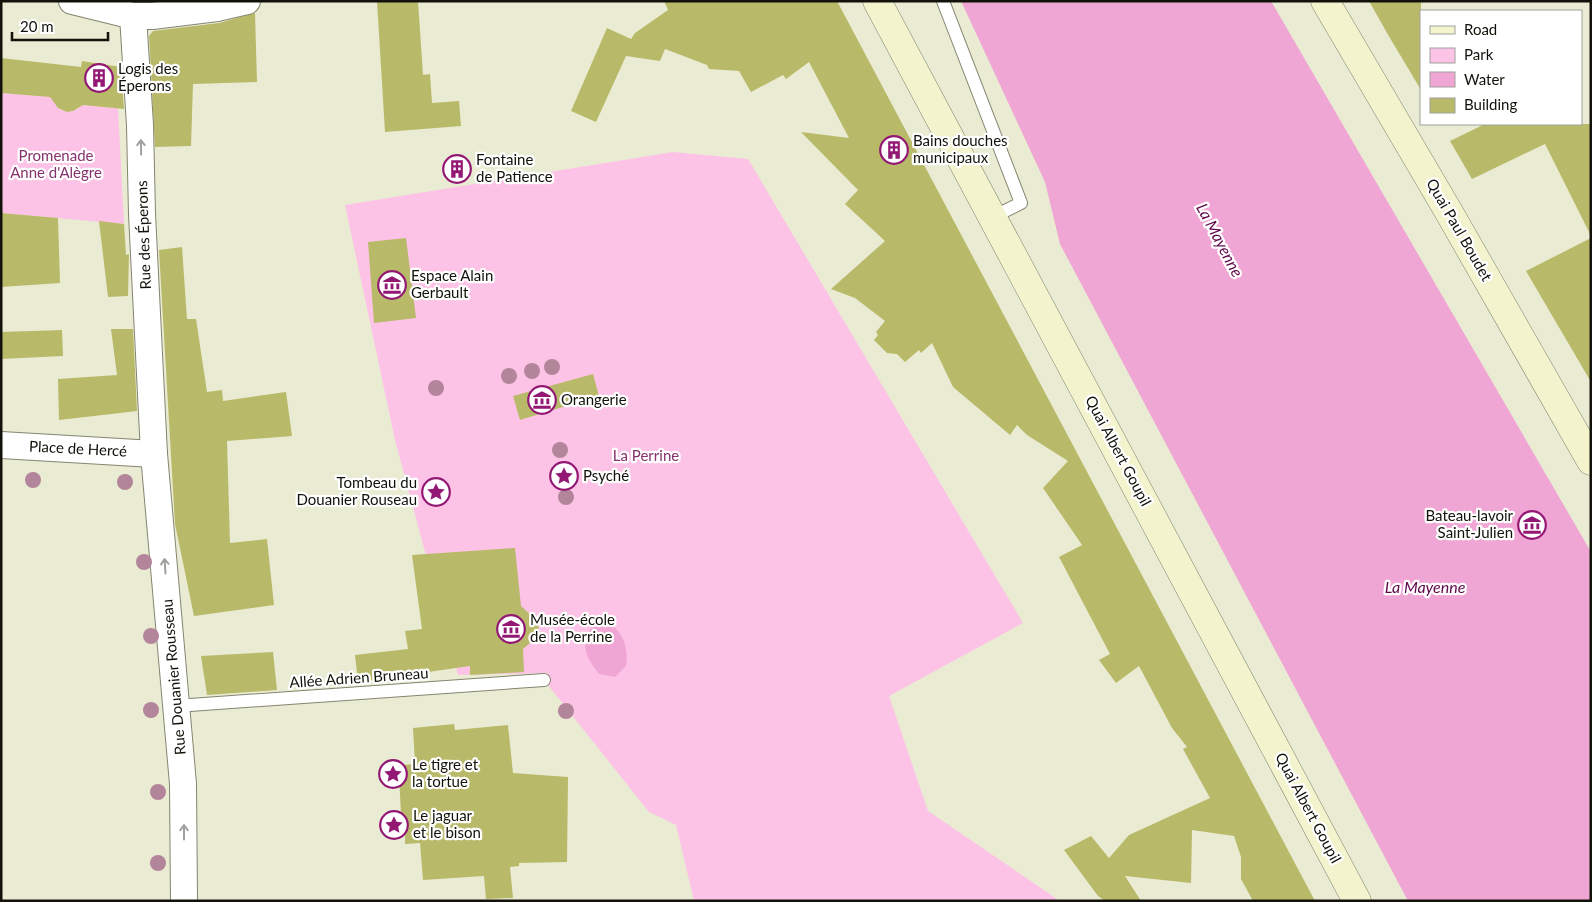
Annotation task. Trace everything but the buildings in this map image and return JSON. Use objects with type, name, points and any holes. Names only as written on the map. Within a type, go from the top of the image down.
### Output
[{"type":"street","points":[[72,1],[133,16],[152,16],[217,8],[247,1]]},
{"type":"street","name":"Quai Albert Goupil","points":[[877,1],[1357,901]]},
{"type":"street","name":"Quai Paul Boudet","points":[[1325,1],[1450,214],[1591,461]]},
{"type":"street","name":"Rue des Éperons","points":[[133,16],[140,125],[142,214],[154,454]]},
{"type":"street","name":"Place de Hercé","points":[[1,444],[154,454]]},
{"type":"street","name":"Rue Douanier Rousseau","points":[[154,454],[183,784],[184,891]]},
{"type":"lane","points":[[943,1],[1021,203],[993,217]]},
{"type":"lane","name":"Allée Adrien Bruneau","points":[[176,706],[544,680]]},
{"type":"green space","name":"Promenade Anne d'Alègre","points":[[1,93],[53,97],[58,108],[68,112],[74,111],[82,105],[118,108],[124,224],[1,213]]},
{"type":"green space","name":"La Perrine","points":[[673,152],[748,159],[1023,623],[889,696],[928,811],[1060,901],[694,901],[676,825],[649,812],[544,680],[548,673],[458,675],[395,440],[345,205]]},
{"type":"water","name":"La Mayenne","points":[[961,1],[1271,1],[1591,552],[1591,901],[1408,901],[1060,244],[1045,182]]},
{"type":"water","points":[[600,622],[614,627],[625,644],[626,666],[615,677],[599,674],[590,662],[586,650],[585,644],[589,631],[593,624]]},
{"type":"place","name":"Logis des Éperons","points":[[99,78]]},
{"type":"place","name":"Bains douches municipaux","points":[[894,150]]},
{"type":"place","name":"Fontaine de Patience","points":[[457,169]]},
{"type":"place","name":"Espace Alain Gerbault","points":[[392,285]]},
{"type":"place","name":"Orangerie","points":[[542,400]]},
{"type":"place","name":"Psyché","points":[[564,476]]},
{"type":"place","name":"Tombeau du Douanier Rouseau","points":[[436,492]]},
{"type":"place","name":"Bateau-lavoir Saint-Julien","points":[[1532,525]]},
{"type":"place","name":"Musée-école de la Perrine","points":[[511,629]]},
{"type":"place","name":"Le tigre et la tortue","points":[[393,774]]},
{"type":"place","name":"Le jaguar et le bison","points":[[394,825]]}]
